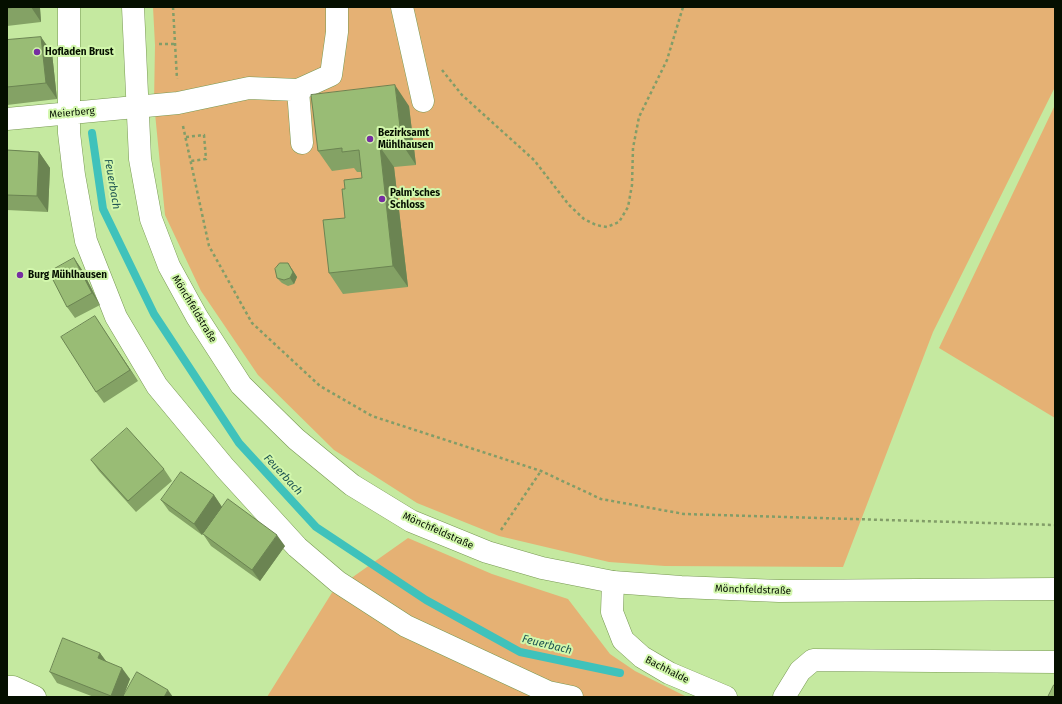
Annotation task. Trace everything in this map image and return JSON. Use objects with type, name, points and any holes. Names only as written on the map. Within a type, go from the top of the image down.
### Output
[{"type":"street","points":[[69,7],[68,113],[74,175],[86,241],[116,317],[157,386],[224,468],[297,547],[338,582],[406,626],[548,692],[572,697]]},
{"type":"street","name":"Mönchfeldstraße","points":[[133,7],[140,159],[151,219],[169,266],[197,317],[242,385],[296,439],[352,484],[411,521],[486,552],[542,568],[613,582],[681,587],[779,591],[1055,589]]},
{"type":"street","points":[[302,143],[298,90],[331,76],[337,32],[337,7]]},
{"type":"street","points":[[402,7],[423,101]]},
{"type":"street","name":"Meierberg","points":[[7,119],[178,103],[249,88],[298,90]]},
{"type":"street","name":"Bachhalde","points":[[613,582],[612,612],[623,640],[642,657],[669,673],[726,697]]},
{"type":"street","points":[[784,697],[800,671],[813,660],[1055,662]]},
{"type":"street","points":[[7,687],[13,687],[35,697]]},
{"type":"path","points":[[173,7],[178,103],[209,246],[252,323],[320,386],[372,416],[541,470],[601,500],[684,514],[1055,525]]},
{"type":"path","points":[[438,65],[462,95],[534,160],[569,205],[584,219],[596,225],[607,227],[619,222],[628,206],[632,186],[633,148],[639,117],[667,60],[683,7]]},
{"type":"path","points":[[186,137],[204,136],[206,159],[191,161]]},
{"type":"path","points":[[486,552],[541,470]]},
{"type":"shaded area","points":[[153,7],[1055,7],[1055,87],[933,332],[843,567],[665,566],[609,562],[499,536],[417,503],[334,450],[258,375],[201,291],[165,215],[154,103],[155,45]]},
{"type":"shaded area","points":[[1055,105],[1055,418],[939,348]]},
{"type":"shaded area","points":[[408,538],[492,574],[568,599],[610,654],[635,671],[687,697],[267,697],[333,591]]},
{"type":"building","points":[[41,37],[46,83],[7,87],[7,40]]},
{"type":"building","points":[[395,85],[402,144],[380,147],[393,266],[329,273],[323,220],[345,218],[342,189],[345,189],[344,180],[362,178],[359,150],[342,152],[342,148],[318,151],[311,95]]},
{"type":"building","points":[[7,150],[39,152],[37,196],[7,195]]},
{"type":"building","points":[[74,258],[92,293],[67,307],[49,272]]},
{"type":"building","points":[[280,263],[288,263],[293,272],[290,278],[284,280],[277,278],[275,269]]},
{"type":"building","points":[[95,316],[130,370],[96,392],[61,337]]},
{"type":"building","points":[[127,428],[164,469],[128,501],[91,460]]},
{"type":"building","points":[[181,472],[214,495],[194,524],[161,500]]},
{"type":"building","points":[[228,499],[277,535],[252,570],[203,534]]},
{"type":"building","points":[[63,638],[100,653],[98,658],[122,668],[111,696],[50,672]]},
{"type":"building","points":[[137,672],[168,690],[164,697],[123,697]]},
{"type":"building","points":[[1054,685],[1055,697],[1048,697]]},
{"type":"waterway","name":"Feuerbach","points":[[92,133],[103,209],[154,314],[239,443],[316,527],[426,600],[520,652],[620,673]]},
{"type":"place","name":"Hofladen Brust","points":[[37,52]]},
{"type":"place","name":"Bezirksamt Mühlhausen","points":[[370,139]]},
{"type":"place","name":"Palm'sches Schloss","points":[[382,199]]},
{"type":"place","name":"Burg Mühlhausen","points":[[20,275]]}]
